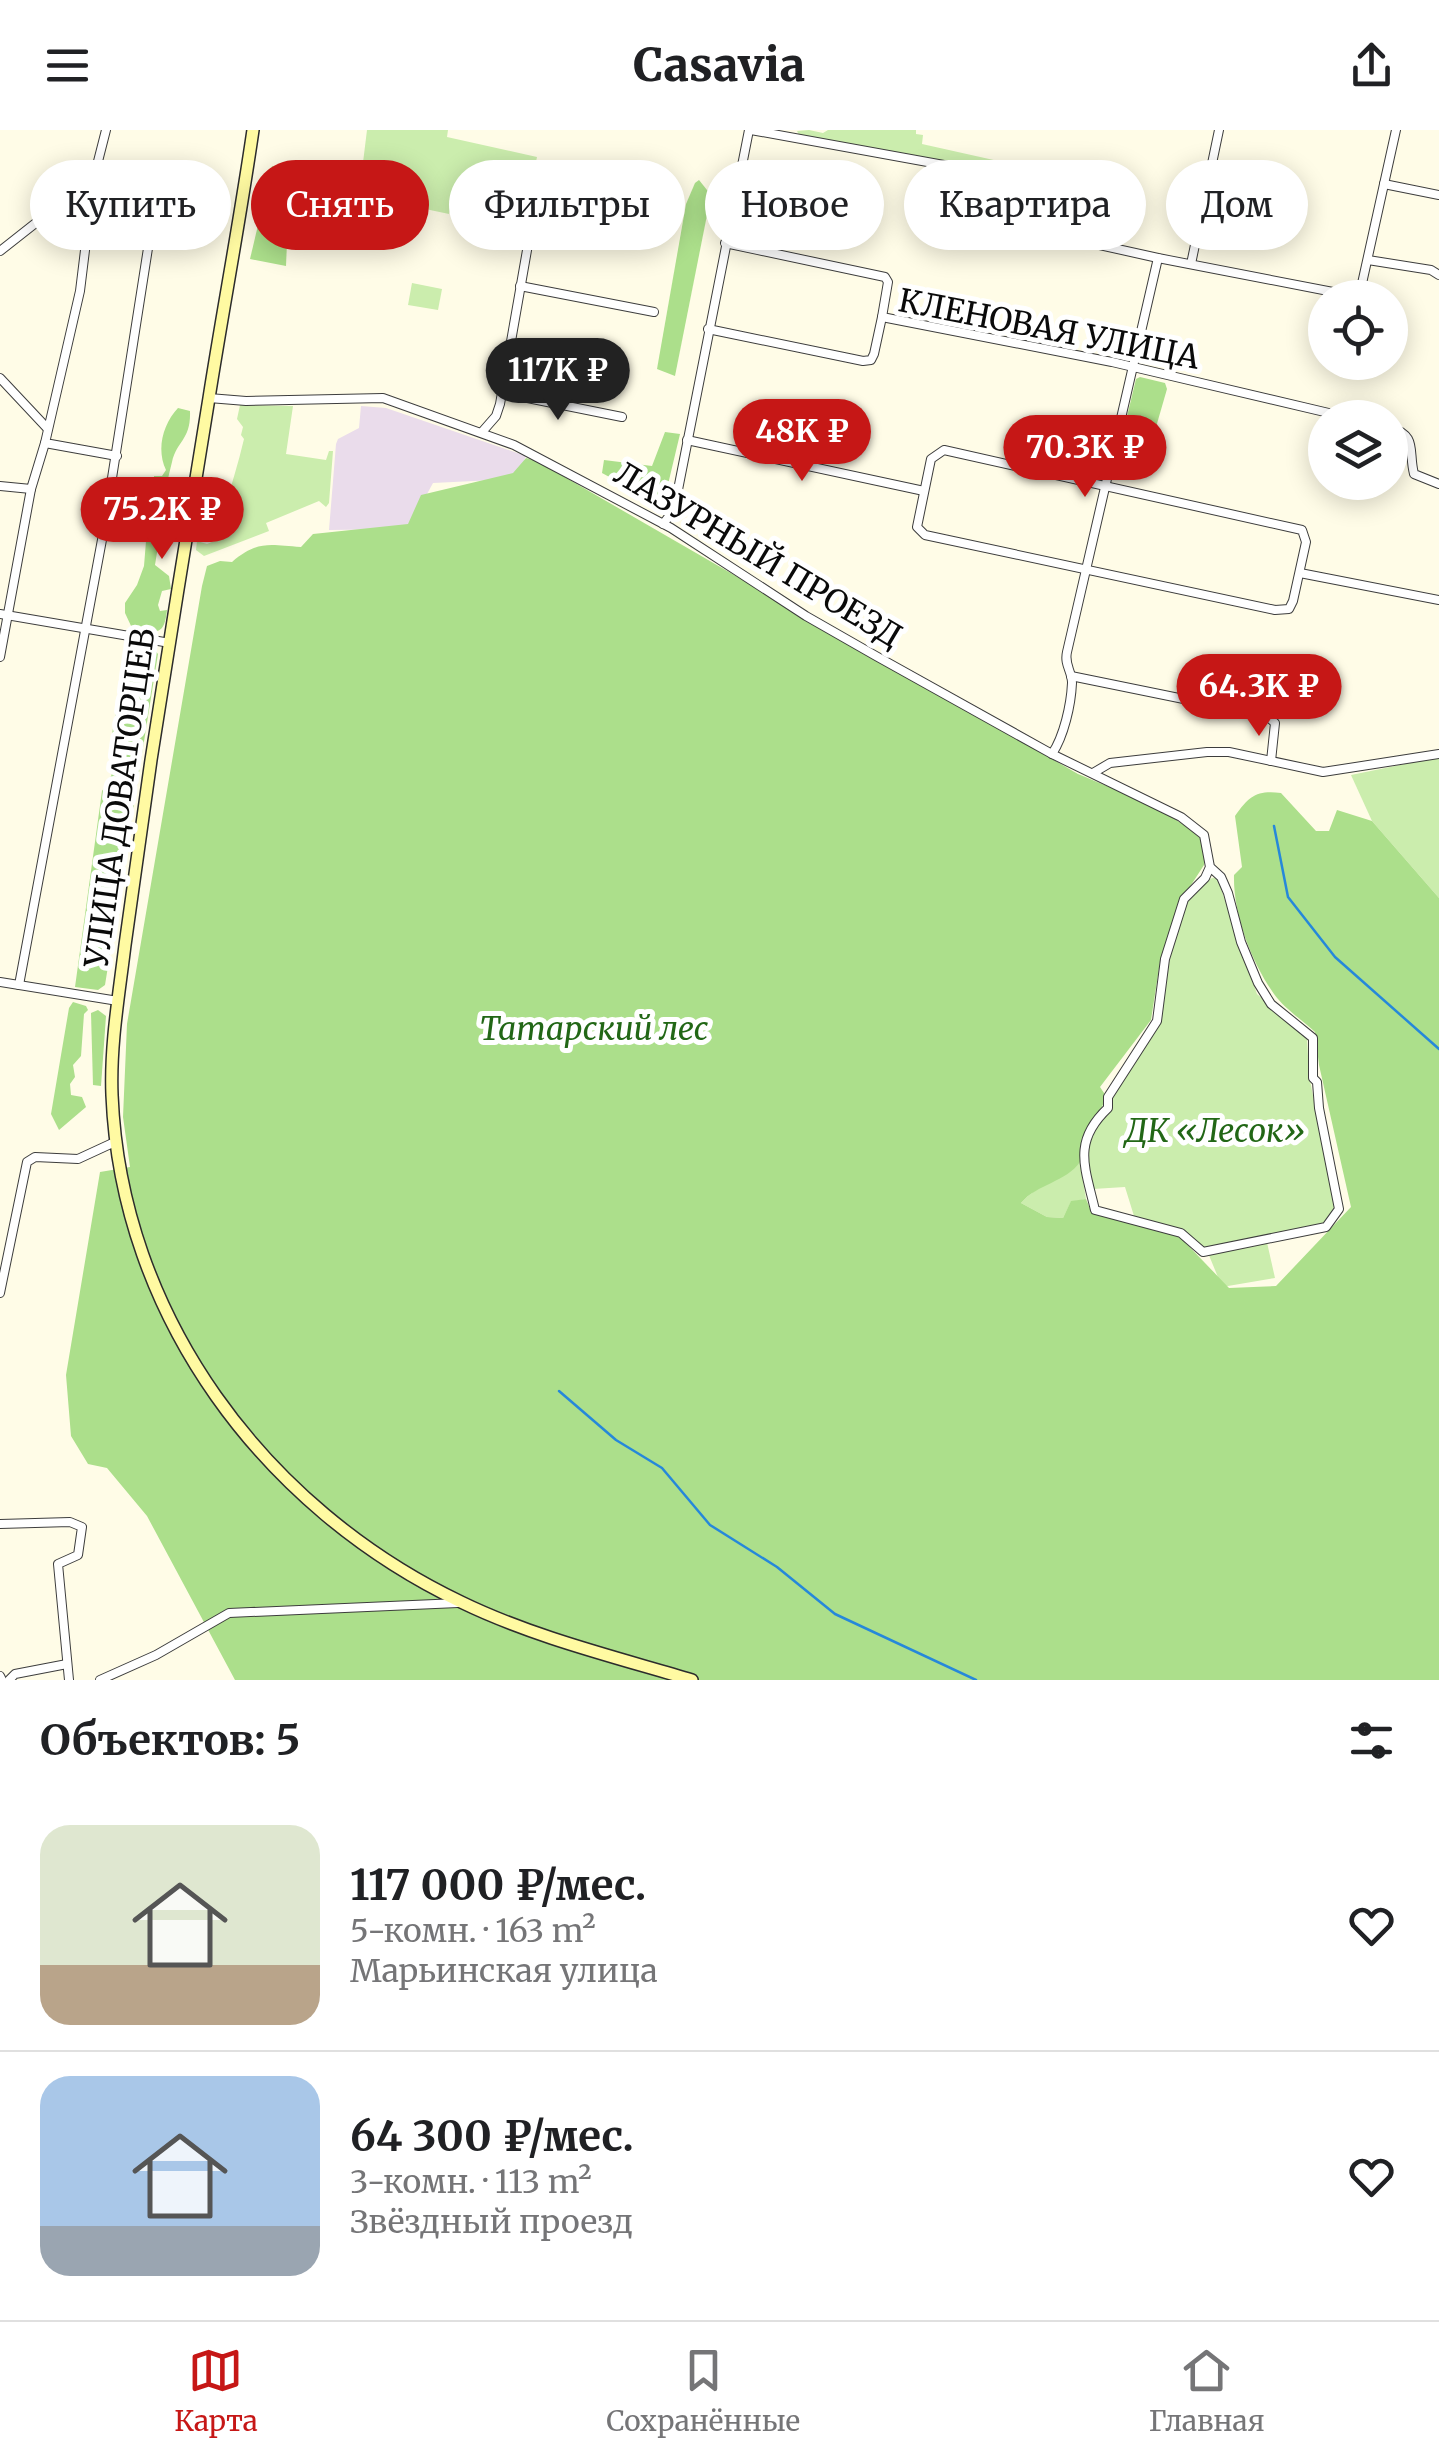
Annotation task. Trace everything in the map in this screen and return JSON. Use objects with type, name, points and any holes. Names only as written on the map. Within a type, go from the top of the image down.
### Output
[{"type":"main road","name":"УЛИЦА ДОВАТОРЦЕВ","points":[[253,130],[170,643],[112,1050],[117,1141],[145,1260],[162,1306],[209,1389],[267,1460],[342,1531],[387,1563],[462,1603],[526,1628],[692,1680]]},
{"type":"street","points":[[98,160],[106,130]]},
{"type":"street","points":[[743,160],[750,130],[988,172],[994,180],[990,213],[995,222],[1359,297],[1396,130]]},
{"type":"street","points":[[1191,264],[1220,130]]},
{"type":"street","points":[[1384,184],[1439,195]]},
{"type":"street","points":[[0,251],[30,228]]},
{"type":"street","points":[[0,657],[4,615],[31,490],[55,408],[85,250]]},
{"type":"street","points":[[18,984],[117,456],[148,250]]},
{"type":"street","points":[[482,432],[496,416],[502,393],[527,250]]},
{"type":"street","points":[[664,524],[674,510],[724,250]]},
{"type":"street","points":[[758,250],[885,277],[888,282],[882,317]]},
{"type":"street","points":[[1052,754],[1060,742],[1072,676],[1065,663],[1158,258]]},
{"type":"street","points":[[1368,260],[1431,270],[1439,275]]},
{"type":"street","points":[[520,286],[654,312]]},
{"type":"street","name":"КЛЕНОВАЯ УЛИЦА","points":[[708,329],[871,360],[882,317],[1112,362],[1308,409]]},
{"type":"street","points":[[0,378],[47,428]]},
{"type":"street","points":[[502,393],[622,416]]},
{"type":"street","name":"ЛАЗУРНЫЙ ПРОЕЗД","points":[[208,398],[383,398],[482,432],[540,458],[664,524],[806,616],[1052,754],[1181,818],[1204,835],[1210,868]]},
{"type":"street","points":[[1408,436],[1414,474],[1439,484]]},
{"type":"street","points":[[688,440],[924,492]]},
{"type":"street","points":[[45,443],[117,456]]},
{"type":"street","points":[[944,450],[1107,486],[1302,530],[1306,542],[1289,609],[925,536],[917,527],[931,459],[944,450]]},
{"type":"street","points":[[0,486],[31,490]]},
{"type":"street","points":[[1300,573],[1439,600]]},
{"type":"street","points":[[4,615],[170,643]]},
{"type":"street","points":[[1072,676],[1267,716],[1275,723],[1272,761]]},
{"type":"street","points":[[1093,773],[1110,763],[1206,752],[1230,752],[1323,772],[1439,754]]},
{"type":"street","points":[[1210,868],[1221,878],[1241,942],[1271,1004],[1313,1038],[1314,1078],[1340,1210],[1326,1227],[1203,1252],[1181,1233],[1095,1210],[1084,1142],[1092,1122],[1108,1108],[1108,1097],[1156,1022],[1165,959],[1184,899],[1210,868]]},
{"type":"street","points":[[0,982],[118,1000]]},
{"type":"street","points":[[0,1293],[27,1162],[36,1157],[78,1159],[117,1141]]},
{"type":"street","points":[[0,1524],[70,1522],[82,1527],[78,1555],[58,1564],[69,1680]]},
{"type":"street","points":[[100,1680],[156,1655],[230,1613],[462,1603]]},
{"type":"street","points":[[4,1679],[67,1664]]},
{"type":"shaded area","points":[[361,406],[386,408],[526,456],[516,479],[433,483],[408,529],[329,530],[336,444],[359,428]]},
{"type":"green space","points":[[367,130],[448,130],[447,137],[537,157],[449,160],[449,214],[429,210],[429,160],[363,160]]},
{"type":"green space","points":[[916,130],[916,134],[923,135],[922,144],[994,160],[941,160],[799,135],[797,131]]},
{"type":"green space","points":[[699,180],[705,188],[705,225],[675,376],[657,369],[678,250],[685,250],[686,204]]},
{"type":"green space","points":[[252,250],[287,250],[286,266],[250,259]]},
{"type":"green space","points":[[412,283],[442,289],[438,310],[408,305]]},
{"type":"green space","points":[[1136,379],[1165,383],[1167,389],[1154,434],[1125,433],[1124,429]]},
{"type":"green space","points":[[240,405],[293,406],[286,454],[326,460],[329,451],[333,451],[329,503],[326,507],[319,501],[266,523],[269,531],[204,556],[196,550],[197,541],[207,544],[217,540],[244,439],[243,427],[237,419]]},
{"type":"green space","points":[[178,408],[190,411],[190,421],[169,475],[155,565],[169,576],[171,589],[162,591],[158,605],[160,611],[167,610],[166,619],[157,631],[132,628],[125,603],[144,566],[147,529],[153,526],[154,476],[162,476],[166,470],[163,437]]},
{"type":"green space","points":[[665,432],[680,434],[665,497],[650,499],[602,473],[604,460],[652,466]]},
{"type":"green space","name":"Татарский лес","points":[[526,458],[1078,774],[1177,820],[1205,843],[1204,865],[1184,896],[1160,962],[1151,1020],[1100,1087],[1104,1102],[1084,1156],[1074,1169],[1021,1203],[1047,1217],[1063,1218],[1071,1201],[1086,1199],[1091,1211],[1139,1222],[1181,1238],[1229,1288],[1276,1286],[1351,1207],[1315,1032],[1274,994],[1251,952],[1240,921],[1234,875],[1242,867],[1235,816],[1254,796],[1273,792],[1281,793],[1316,831],[1329,831],[1337,810],[1372,821],[1439,898],[1439,1680],[235,1680],[147,1516],[107,1468],[88,1464],[71,1436],[66,1375],[100,1172],[130,1167],[123,1117],[127,1024],[202,586],[207,566],[232,562],[257,547],[301,547],[313,534],[408,524],[421,495],[513,473]]},
{"type":"green space","points":[[127,645],[149,651],[154,649],[158,654],[105,985],[98,990],[75,987],[102,791],[112,772],[109,752]]},
{"type":"green space","points":[[1439,757],[1439,898],[1372,821],[1351,775]]},
{"type":"green space","name":"ДК «Лесок»","points":[[1217,877],[1257,994],[1307,1037],[1309,1075],[1335,1210],[1320,1226],[1266,1238],[1275,1278],[1222,1287],[1206,1248],[1174,1229],[1134,1216],[1125,1187],[1093,1189],[1085,1143],[1113,1106],[1112,1098],[1158,1025],[1180,915],[1201,884]]},
{"type":"green space","points":[[73,1002],[88,1010],[84,1014],[81,1056],[73,1065],[75,1077],[70,1084],[71,1095],[82,1097],[86,1107],[59,1130],[51,1114]]},
{"type":"green space","points":[[98,1010],[106,1016],[101,1086],[93,1085],[91,1013]]},
{"type":"green space","points":[[1080,1162],[1086,1199],[1071,1202],[1063,1218],[1047,1217],[1021,1203],[1034,1191]]},
{"type":"waterway","points":[[1274,826],[1288,897],[1335,957],[1439,1049]]},
{"type":"waterway","points":[[559,1391],[616,1440],[662,1468],[710,1525],[777,1567],[835,1614],[976,1680]]}]
